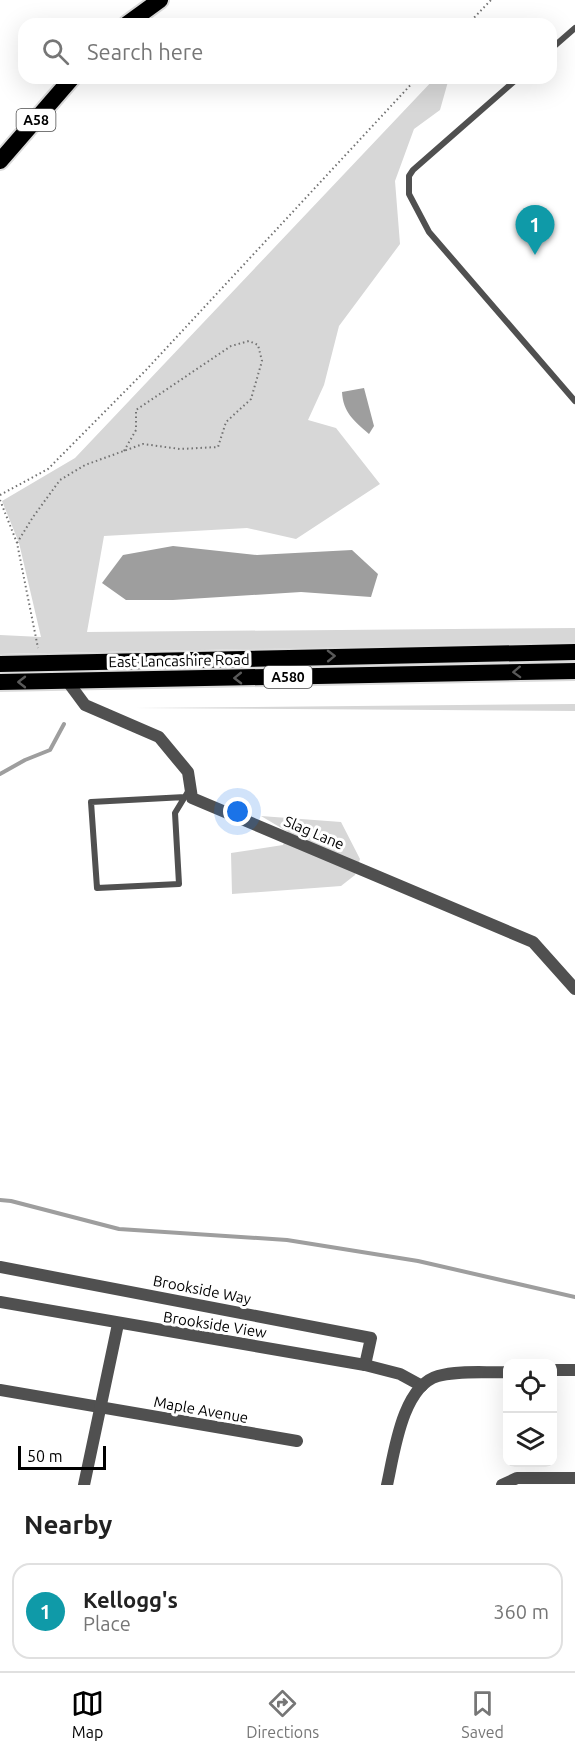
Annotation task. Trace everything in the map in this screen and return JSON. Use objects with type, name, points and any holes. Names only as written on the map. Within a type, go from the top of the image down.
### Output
[{"type":"highway","points":[[136,18],[160,0]]},
{"type":"highway","name":"A58","points":[[0,161],[67,84]]},
{"type":"highway","name":"East Lancashire Road","points":[[0,664],[575,652]]},
{"type":"highway","points":[[47,663],[61,682]]},
{"type":"highway","name":"East Lancashire Road","points":[[0,682],[575,670]]},
{"type":"street","name":"Slag Lane","points":[[61,682],[85,705],[159,737],[188,772],[188,792],[192,798],[533,942],[575,988]]},
{"type":"street","name":"Brookside Way","points":[[0,1267],[371,1338],[366,1365]]},
{"type":"street","name":"Brookside View","points":[[0,1302],[366,1365],[400,1374],[422,1386]]},
{"type":"street","points":[[84,1485],[118,1324]]},
{"type":"street","points":[[557,1370],[575,1370]]},
{"type":"street","points":[[387,1485],[404,1415],[422,1386],[440,1375],[503,1372]]},
{"type":"street","name":"Maple Avenue","points":[[0,1390],[297,1441]]},
{"type":"street","points":[[502,1485],[517,1478],[575,1478]]},
{"type":"lane","points":[[557,44],[575,28]]},
{"type":"lane","points":[[511,84],[413,170],[408,185],[409,194],[429,232],[575,401]]},
{"type":"lane","points":[[188,792],[176,813],[179,884],[97,888],[92,802],[188,792]]},
{"type":"path","points":[[474,18],[491,0]]},
{"type":"path","points":[[0,495],[48,469],[146,370],[411,84]]},
{"type":"path","points":[[17,543],[60,480],[85,465],[124,451],[143,444],[180,449],[218,447],[226,422],[251,399],[262,361],[258,345],[249,341],[231,346],[136,410],[136,430],[124,451]]},
{"type":"path","points":[[0,500],[17,543],[47,663]]},
{"type":"shaded area","points":[[429,84],[447,84],[440,110],[414,129],[395,181],[400,244],[339,326],[324,385],[308,420],[336,428],[380,484],[296,539],[247,528],[104,536],[87,632],[575,628],[575,643],[0,654],[0,635],[41,637],[19,543],[2,501],[75,458]]},
{"type":"shaded area","points":[[364,388],[374,426],[369,434],[347,411],[342,392]]},
{"type":"shaded area","points":[[173,546],[257,555],[352,550],[378,574],[371,597],[301,592],[173,600],[126,600],[102,583],[123,555]]},
{"type":"shaded area","points":[[575,704],[575,711],[134,708]]},
{"type":"shaded area","points":[[261,816],[341,822],[360,859],[355,875],[341,886],[232,894],[231,853],[283,845],[288,832]]},
{"type":"waterway","points":[[0,774],[25,760],[50,750],[64,724]]},
{"type":"waterway","points":[[0,1200],[119,1229],[287,1240],[418,1261],[575,1297]]},
{"type":"place","name":"Kellogg's","points":[[535,255]]}]
